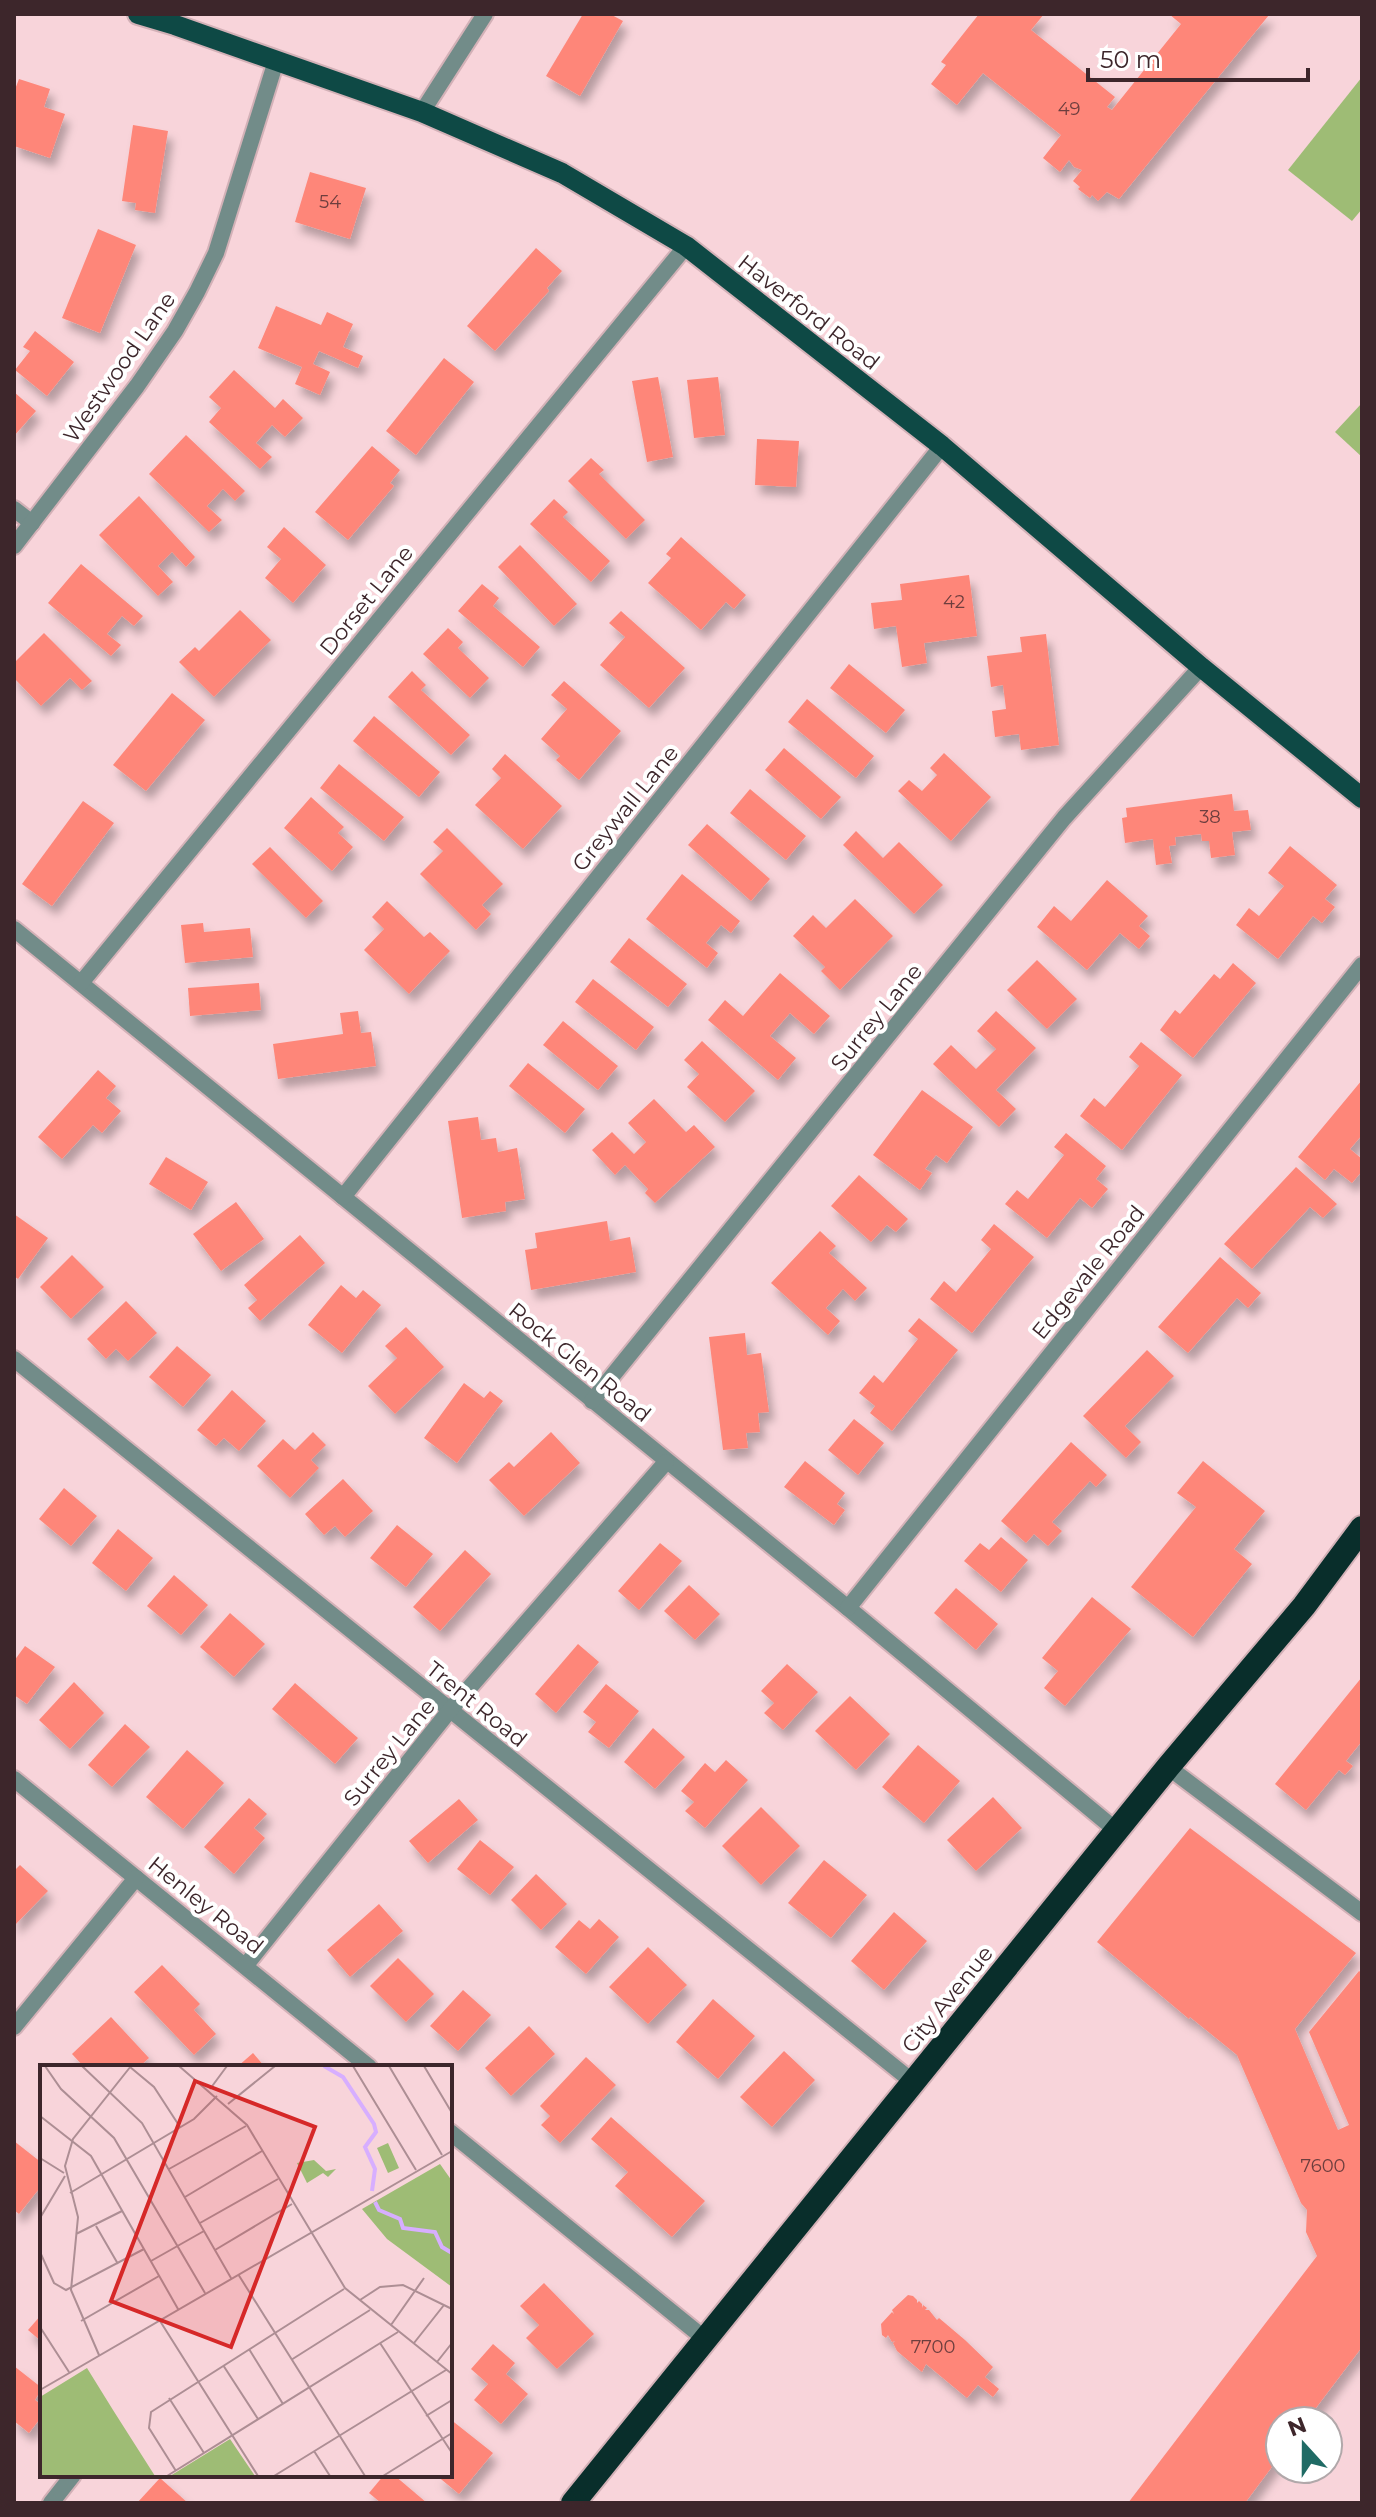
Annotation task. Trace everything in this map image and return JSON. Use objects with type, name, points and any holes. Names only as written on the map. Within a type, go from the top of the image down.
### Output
[{"type":"highway","name":"City Avenue","points":[[573,2503],[1168,1767],[1304,1606],[1362,1528]]},
{"type":"main road","name":"Haverford Road","points":[[138,14],[177,19],[276,61],[422,112],[562,173],[686,246],[942,446],[1201,667],[1362,798]]},
{"type":"street","points":[[422,112],[485,14]]},
{"type":"street","name":"Westwood Lane","points":[[14,546],[137,386],[175,331],[197,292],[216,253],[276,61]]},
{"type":"street","name":"Dorset Lane","points":[[81,983],[686,246]]},
{"type":"street","name":"Greywall Lane","points":[[343,1197],[942,446]]},
{"type":"street","points":[[14,509],[32,523]]},
{"type":"street","name":"Surrey Lane","points":[[592,1401],[1064,818],[1201,667]]},
{"type":"street","name":"Rock Glen Road","points":[[14,929],[1117,1831]]},
{"type":"street","name":"Edgevale Road","points":[[848,1608],[1362,965]]},
{"type":"street","name":"Trent Road","points":[[14,1359],[913,2082]]},
{"type":"street","name":"Surrey Lane","points":[[246,1965],[450,1710],[666,1462]]},
{"type":"street","points":[[1168,1767],[1362,1913]]},
{"type":"street","name":"Henley Road","points":[[14,1779],[367,2065]]},
{"type":"street","points":[[14,2027],[136,1878]]},
{"type":"street","points":[[452,2134],[705,2339]]},
{"type":"street","points":[[51,2503],[71,2477]]},
{"type":"green space","points":[[1362,77],[1362,209],[1352,221],[1288,170]]},
{"type":"green space","points":[[1362,403],[1362,457],[1335,432]]},
{"type":"building","points":[[583,14],[610,14],[623,21],[580,96],[546,76]]},
{"type":"building","points":[[979,14],[1044,14],[1031,30],[1115,97],[1107,107],[1112,110],[1181,24],[1169,14],[1269,15],[1119,199],[1107,192],[1098,201],[1078,189],[1080,187],[1073,181],[1082,170],[1074,167],[1069,160],[1060,172],[1043,158],[1061,135],[983,73],[957,105],[931,84],[946,65],[941,62]]},
{"type":"building","points":[[19,79],[50,89],[44,107],[65,114],[50,158],[14,146],[14,92]]},
{"type":"building","points":[[133,125],[168,131],[155,213],[135,210],[136,203],[122,201]]},
{"type":"building","points":[[310,172],[366,188],[350,239],[295,222]]},
{"type":"building","points":[[98,229],[136,245],[100,333],[62,318]]},
{"type":"building","points":[[536,248],[562,271],[547,288],[549,291],[495,351],[467,326]]},
{"type":"building","points":[[276,306],[321,325],[327,312],[353,324],[343,347],[363,356],[358,368],[319,351],[313,364],[330,372],[320,395],[295,384],[302,367],[258,348]]},
{"type":"building","points":[[35,331],[74,362],[47,396],[15,370],[30,351],[23,347]]},
{"type":"building","points":[[444,358],[474,382],[416,455],[386,431]]},
{"type":"building","points":[[234,370],[275,408],[283,399],[303,418],[285,437],[272,425],[256,443],[272,457],[260,469],[209,422],[221,408],[209,397]]},
{"type":"building","points":[[658,377],[673,457],[647,462],[632,381]]},
{"type":"building","points":[[718,377],[725,435],[694,438],[687,380]]},
{"type":"building","points":[[14,392],[36,411],[14,436]]},
{"type":"building","points":[[186,435],[245,491],[235,501],[223,489],[207,506],[222,520],[209,532],[149,474]]},
{"type":"building","points":[[757,439],[799,441],[796,487],[755,485]]},
{"type":"building","points":[[372,446],[400,470],[390,483],[394,486],[348,540],[315,512]]},
{"type":"building","points":[[591,458],[604,470],[599,474],[645,520],[626,539],[568,481]]},
{"type":"building","points":[[139,496],[195,557],[186,567],[172,552],[158,566],[173,582],[158,596],[99,535]]},
{"type":"building","points":[[554,499],[568,512],[563,517],[610,561],[591,582],[530,524]]},
{"type":"building","points":[[284,527],[326,565],[293,603],[265,578],[281,559],[267,547]]},
{"type":"building","points":[[681,537],[746,595],[734,609],[726,602],[701,630],[648,583],[671,558],[666,554]]},
{"type":"building","points":[[520,545],[577,604],[554,626],[498,567]]},
{"type":"building","points":[[81,564],[143,616],[134,626],[122,616],[107,634],[121,645],[111,656],[48,603]]},
{"type":"building","points":[[969,575],[977,636],[924,643],[927,663],[902,667],[896,626],[874,629],[871,603],[902,600],[900,584]]},
{"type":"building","points":[[482,584],[499,598],[493,606],[540,647],[523,667],[458,611]]},
{"type":"building","points":[[240,610],[271,640],[214,697],[179,662],[195,647],[199,651]]},
{"type":"building","points":[[621,611],[685,668],[649,708],[600,665],[625,637],[609,623]]},
{"type":"building","points":[[448,628],[463,642],[458,648],[489,678],[470,698],[423,654]]},
{"type":"building","points":[[44,633],[92,681],[82,690],[70,678],[41,706],[14,678],[14,663]]},
{"type":"building","points":[[1046,634],[1059,745],[1021,750],[1019,734],[995,737],[992,711],[1006,709],[1003,685],[991,687],[987,656],[1022,652],[1020,637]]},
{"type":"building","points":[[849,664],[905,710],[886,733],[830,688]]},
{"type":"building","points":[[412,671],[426,685],[421,690],[470,735],[451,755],[388,697]]},
{"type":"building","points":[[564,681],[621,731],[579,780],[556,760],[560,756],[541,739],[567,709],[551,695]]},
{"type":"building","points":[[172,693],[205,720],[146,791],[113,765]]},
{"type":"building","points":[[807,699],[874,756],[856,778],[788,722]]},
{"type":"building","points":[[374,716],[440,772],[419,797],[353,741]]},
{"type":"building","points":[[784,748],[841,797],[821,819],[765,770]]},
{"type":"building","points":[[944,753],[991,797],[951,841],[898,791],[909,780],[922,791],[937,775],[930,768]]},
{"type":"building","points":[[505,754],[562,806],[523,849],[475,805],[501,778],[492,769]]},
{"type":"building","points":[[339,764],[404,817],[384,841],[320,788]]},
{"type":"building","points":[[750,789],[806,836],[786,860],[730,813]]},
{"type":"building","points":[[1232,794],[1234,811],[1248,810],[1251,830],[1232,832],[1235,855],[1211,858],[1209,841],[1202,841],[1201,834],[1175,837],[1176,845],[1169,846],[1172,863],[1156,865],[1153,839],[1125,843],[1122,818],[1127,817],[1126,808]]},
{"type":"building","points":[[311,797],[344,827],[338,833],[353,847],[332,871],[284,828]]},
{"type":"building","points":[[83,801],[114,823],[52,906],[22,884]]},
{"type":"building","points":[[707,824],[770,879],[751,901],[688,845]]},
{"type":"building","points":[[447,828],[503,884],[482,905],[491,914],[476,930],[420,874],[443,851],[433,842]]},
{"type":"building","points":[[856,831],[883,858],[899,842],[943,885],[914,914],[843,845]]},
{"type":"building","points":[[1290,846],[1337,885],[1325,899],[1335,907],[1322,923],[1313,916],[1278,959],[1236,925],[1249,908],[1259,916],[1284,886],[1268,873]]},
{"type":"building","points":[[270,847],[323,901],[306,918],[252,864]]},
{"type":"building","points":[[682,874],[740,921],[731,933],[721,925],[706,943],[718,953],[707,968],[646,919]]},
{"type":"building","points":[[1107,880],[1148,916],[1139,926],[1150,936],[1139,949],[1120,933],[1087,970],[1037,927],[1054,906],[1071,921]]},
{"type":"building","points":[[855,899],[893,936],[840,990],[821,971],[825,967],[793,936],[813,915],[826,928]]},
{"type":"building","points":[[387,901],[424,937],[430,932],[450,951],[409,994],[364,950],[384,929],[372,917]]},
{"type":"building","points":[[203,923],[204,932],[250,928],[253,957],[185,963],[181,925]]},
{"type":"building","points":[[629,938],[687,984],[668,1007],[610,962]]},
{"type":"building","points":[[1037,960],[1077,999],[1047,1029],[1007,990]]},
{"type":"building","points":[[1233,963],[1256,983],[1193,1058],[1160,1030],[1175,1010],[1180,1014],[1214,974],[1220,979]]},
{"type":"building","points":[[780,973],[830,1016],[814,1034],[790,1013],[770,1036],[796,1058],[778,1080],[708,1020],[725,1000],[743,1016]]},
{"type":"building","points":[[593,979],[654,1027],[636,1050],[575,1002]]},
{"type":"building","points":[[259,983],[261,1010],[190,1016],[188,988]]},
{"type":"building","points":[[358,1011],[361,1033],[371,1032],[376,1066],[278,1079],[273,1044],[343,1034],[340,1013]]},
{"type":"building","points":[[996,1011],[1036,1048],[996,1090],[1016,1109],[999,1127],[933,1064],[951,1045],[976,1069],[996,1049],[977,1031]]},
{"type":"building","points":[[563,1021],[618,1066],[598,1090],[543,1045]]},
{"type":"building","points":[[702,1041],[755,1091],[725,1122],[687,1087],[699,1074],[684,1060]]},
{"type":"building","points":[[1141,1042],[1182,1075],[1122,1150],[1080,1116],[1094,1098],[1105,1107],[1139,1066],[1129,1057]]},
{"type":"building","points":[[528,1063],[585,1109],[565,1133],[509,1086]]},
{"type":"building","points":[[98,1070],[116,1086],[106,1098],[121,1111],[102,1133],[93,1125],[62,1159],[38,1137]]},
{"type":"building","points":[[1362,1080],[1362,1135],[1350,1149],[1362,1159],[1362,1171],[1352,1183],[1334,1169],[1325,1180],[1298,1157]]},
{"type":"building","points":[[922,1090],[973,1127],[947,1163],[936,1155],[925,1169],[932,1173],[920,1190],[873,1155]]},
{"type":"building","points":[[654,1099],[686,1132],[694,1125],[715,1147],[655,1203],[645,1193],[648,1189],[625,1165],[615,1175],[592,1150],[612,1132],[634,1154],[646,1142],[628,1123]]},
{"type":"building","points":[[478,1117],[481,1140],[496,1138],[498,1152],[517,1148],[525,1199],[505,1202],[506,1211],[462,1218],[448,1121]]},
{"type":"building","points":[[1066,1133],[1106,1166],[1096,1179],[1108,1189],[1092,1208],[1080,1198],[1047,1238],[1005,1204],[1017,1190],[1028,1199],[1064,1155],[1054,1147]]},
{"type":"building","points":[[166,1157],[208,1182],[191,1210],[149,1184]]},
{"type":"building","points":[[1296,1167],[1337,1204],[1323,1218],[1310,1207],[1252,1269],[1224,1244]]},
{"type":"building","points":[[859,1175],[908,1219],[896,1232],[887,1225],[871,1242],[831,1206]]},
{"type":"building","points":[[236,1202],[264,1239],[221,1271],[193,1234]]},
{"type":"building","points":[[14,1214],[48,1238],[18,1279],[14,1276]]},
{"type":"building","points":[[607,1221],[610,1241],[630,1237],[636,1272],[531,1290],[525,1250],[537,1248],[535,1233]]},
{"type":"building","points":[[994,1224],[1034,1257],[972,1333],[930,1299],[944,1281],[956,1292],[991,1249],[981,1240]]},
{"type":"building","points":[[820,1231],[836,1246],[829,1253],[867,1288],[855,1301],[843,1289],[826,1308],[840,1321],[828,1335],[771,1283]]},
{"type":"building","points":[[300,1235],[325,1263],[260,1321],[248,1308],[257,1300],[244,1285]]},
{"type":"building","points":[[72,1255],[104,1287],[71,1319],[40,1287]]},
{"type":"building","points":[[1220,1257],[1261,1293],[1248,1308],[1237,1298],[1188,1353],[1158,1327]]},
{"type":"building","points":[[341,1285],[356,1298],[363,1290],[381,1305],[342,1353],[308,1325]]},
{"type":"building","points":[[126,1301],[157,1333],[128,1361],[116,1349],[106,1359],[87,1339]]},
{"type":"building","points":[[919,1318],[958,1350],[892,1431],[870,1413],[875,1406],[859,1393],[874,1375],[883,1383],[918,1339],[908,1331]]},
{"type":"building","points":[[406,1327],[444,1367],[395,1414],[368,1386],[397,1358],[385,1346]]},
{"type":"building","points":[[745,1333],[747,1355],[761,1353],[769,1412],[758,1413],[760,1432],[746,1433],[748,1448],[723,1450],[709,1337]]},
{"type":"building","points":[[177,1346],[211,1375],[183,1407],[149,1377]]},
{"type":"building","points":[[1147,1350],[1174,1376],[1125,1426],[1141,1442],[1126,1458],[1083,1416]]},
{"type":"building","points":[[464,1383],[484,1398],[490,1391],[503,1401],[457,1463],[424,1438]]},
{"type":"building","points":[[232,1390],[266,1421],[239,1451],[224,1438],[216,1446],[197,1430]]},
{"type":"building","points":[[854,1419],[884,1443],[858,1475],[828,1450]]},
{"type":"building","points":[[313,1432],[326,1445],[311,1460],[319,1468],[290,1498],[257,1466],[283,1439],[295,1450]]},
{"type":"building","points":[[551,1432],[580,1463],[524,1516],[489,1480],[509,1462],[514,1467]]},
{"type":"building","points":[[1071,1442],[1107,1475],[1096,1487],[1090,1481],[1052,1522],[1062,1531],[1048,1546],[1034,1534],[1026,1543],[1001,1521]]},
{"type":"building","points":[[805,1461],[845,1493],[837,1504],[845,1510],[834,1525],[784,1487]]},
{"type":"building","points":[[1203,1461],[1265,1511],[1234,1549],[1252,1564],[1193,1637],[1131,1587],[1196,1507],[1177,1493]]},
{"type":"building","points":[[343,1479],[373,1511],[345,1537],[335,1526],[324,1535],[305,1514]]},
{"type":"building","points":[[64,1488],[97,1516],[71,1546],[39,1519]]},
{"type":"building","points":[[397,1525],[433,1554],[406,1587],[370,1558]]},
{"type":"building","points":[[118,1529],[153,1558],[126,1591],[92,1563]]},
{"type":"building","points":[[1001,1537],[1028,1560],[1001,1592],[964,1561],[980,1543],[989,1550]]},
{"type":"building","points":[[660,1543],[682,1561],[639,1610],[618,1591]]},
{"type":"building","points":[[465,1550],[491,1574],[440,1631],[413,1607]]},
{"type":"building","points":[[174,1575],[208,1605],[181,1635],[147,1606]]},
{"type":"building","points":[[689,1585],[720,1614],[695,1640],[664,1611]]},
{"type":"building","points":[[956,1588],[998,1624],[976,1650],[934,1613]]},
{"type":"building","points":[[1092,1597],[1131,1629],[1065,1706],[1044,1688],[1058,1671],[1042,1658]]},
{"type":"building","points":[[230,1613],[265,1644],[234,1677],[200,1647]]},
{"type":"building","points":[[578,1644],[599,1662],[556,1713],[535,1694]]},
{"type":"building","points":[[25,1646],[55,1667],[27,1704],[14,1695],[14,1661]]},
{"type":"building","points":[[787,1664],[818,1692],[783,1730],[764,1713],[774,1703],[761,1691]]},
{"type":"building","points":[[1362,1677],[1362,1741],[1346,1761],[1353,1766],[1345,1775],[1339,1770],[1306,1810],[1275,1784]]},
{"type":"building","points":[[74,1682],[104,1713],[70,1749],[39,1720]]},
{"type":"building","points":[[295,1683],[358,1738],[335,1764],[272,1709]]},
{"type":"building","points":[[606,1684],[639,1711],[609,1748],[588,1732],[596,1722],[583,1712]]},
{"type":"building","points":[[850,1696],[890,1734],[856,1770],[815,1731]]},
{"type":"building","points":[[125,1724],[150,1747],[112,1787],[88,1765]]},
{"type":"building","points":[[653,1728],[685,1757],[655,1789],[624,1762]]},
{"type":"building","points":[[918,1745],[960,1781],[924,1823],[882,1787]]},
{"type":"building","points":[[187,1750],[224,1783],[183,1829],[146,1797]]},
{"type":"building","points":[[726,1760],[748,1780],[705,1828],[685,1811],[694,1802],[681,1791],[705,1763],[715,1772]]},
{"type":"building","points":[[993,1797],[1022,1828],[976,1871],[947,1840]]},
{"type":"building","points":[[249,1798],[267,1814],[254,1828],[265,1838],[234,1874],[204,1847]]},
{"type":"building","points":[[459,1799],[478,1820],[428,1863],[409,1841]]},
{"type":"building","points":[[761,1807],[800,1846],[761,1885],[722,1846]]},
{"type":"building","points":[[1190,1828],[1356,1953],[1295,2029],[1338,2130],[1349,2125],[1309,2032],[1359,1971],[1362,1973],[1362,2347],[1318,2405],[1264,2405],[1264,2477],[1245,2503],[1128,2503],[1317,2256],[1306,2232],[1307,2210],[1301,2203],[1237,2055],[1097,1942]]},
{"type":"building","points":[[480,1840],[514,1867],[490,1895],[457,1869]]},
{"type":"building","points":[[824,1860],[867,1895],[831,1938],[788,1903]]},
{"type":"building","points":[[20,1865],[48,1891],[14,1926],[14,1871]]},
{"type":"building","points":[[536,1874],[567,1904],[541,1930],[511,1900]]},
{"type":"building","points":[[379,1904],[403,1931],[350,1977],[327,1950]]},
{"type":"building","points":[[894,1912],[927,1941],[884,1990],[851,1961]]},
{"type":"building","points":[[599,1919],[619,1937],[586,1974],[555,1947],[579,1920],[590,1929]]},
{"type":"building","points":[[648,1947],[687,1985],[648,2024],[609,1987]]},
{"type":"building","points":[[398,1958],[434,1994],[406,2022],[370,1986]]},
{"type":"building","points":[[162,1965],[200,2004],[194,2010],[216,2034],[194,2055],[134,1992]]},
{"type":"building","points":[[463,1990],[491,2015],[458,2051],[430,2026]]},
{"type":"building","points":[[713,1999],[755,2036],[718,2079],[676,2042]]},
{"type":"building","points":[[111,2017],[149,2058],[141,2065],[82,2065],[72,2054]]},
{"type":"building","points":[[529,2026],[555,2054],[511,2096],[485,2068]]},
{"type":"building","points":[[784,2051],[815,2080],[772,2127],[740,2097]]},
{"type":"building","points":[[253,2053],[263,2065],[239,2065]]},
{"type":"building","points":[[586,2057],[616,2085],[560,2143],[541,2125],[550,2116],[540,2106]]},
{"type":"building","points":[[611,2117],[705,2201],[672,2237],[615,2186],[628,2172],[591,2139]]},
{"type":"building","points":[[14,2141],[40,2161],[40,2188],[19,2214],[14,2210]]},
{"type":"building","points":[[544,2283],[594,2334],[557,2369],[526,2338],[539,2325],[520,2306]]},
{"type":"building","points":[[908,2295],[913,2296],[917,2303],[919,2301],[922,2308],[923,2305],[927,2308],[925,2310],[929,2310],[937,2320],[939,2318],[993,2367],[985,2377],[999,2389],[993,2397],[978,2385],[967,2398],[926,2364],[922,2372],[897,2351],[895,2341],[892,2342],[888,2335],[886,2338],[882,2335],[881,2324],[892,2312],[894,2314],[892,2310]]},
{"type":"building","points":[[40,2316],[40,2340],[28,2330]]},
{"type":"building","points":[[493,2344],[515,2363],[506,2374],[528,2394],[501,2424],[474,2400],[488,2384],[471,2369]]},
{"type":"building","points":[[14,2366],[40,2386],[35,2400],[40,2404],[40,2419],[29,2433],[14,2421]]},
{"type":"building","points":[[452,2421],[493,2453],[459,2494],[438,2477],[452,2477]]},
{"type":"building","points":[[382,2477],[396,2477],[427,2503],[381,2503],[369,2493]]},
{"type":"building","points":[[160,2478],[188,2503],[137,2503]]}]
